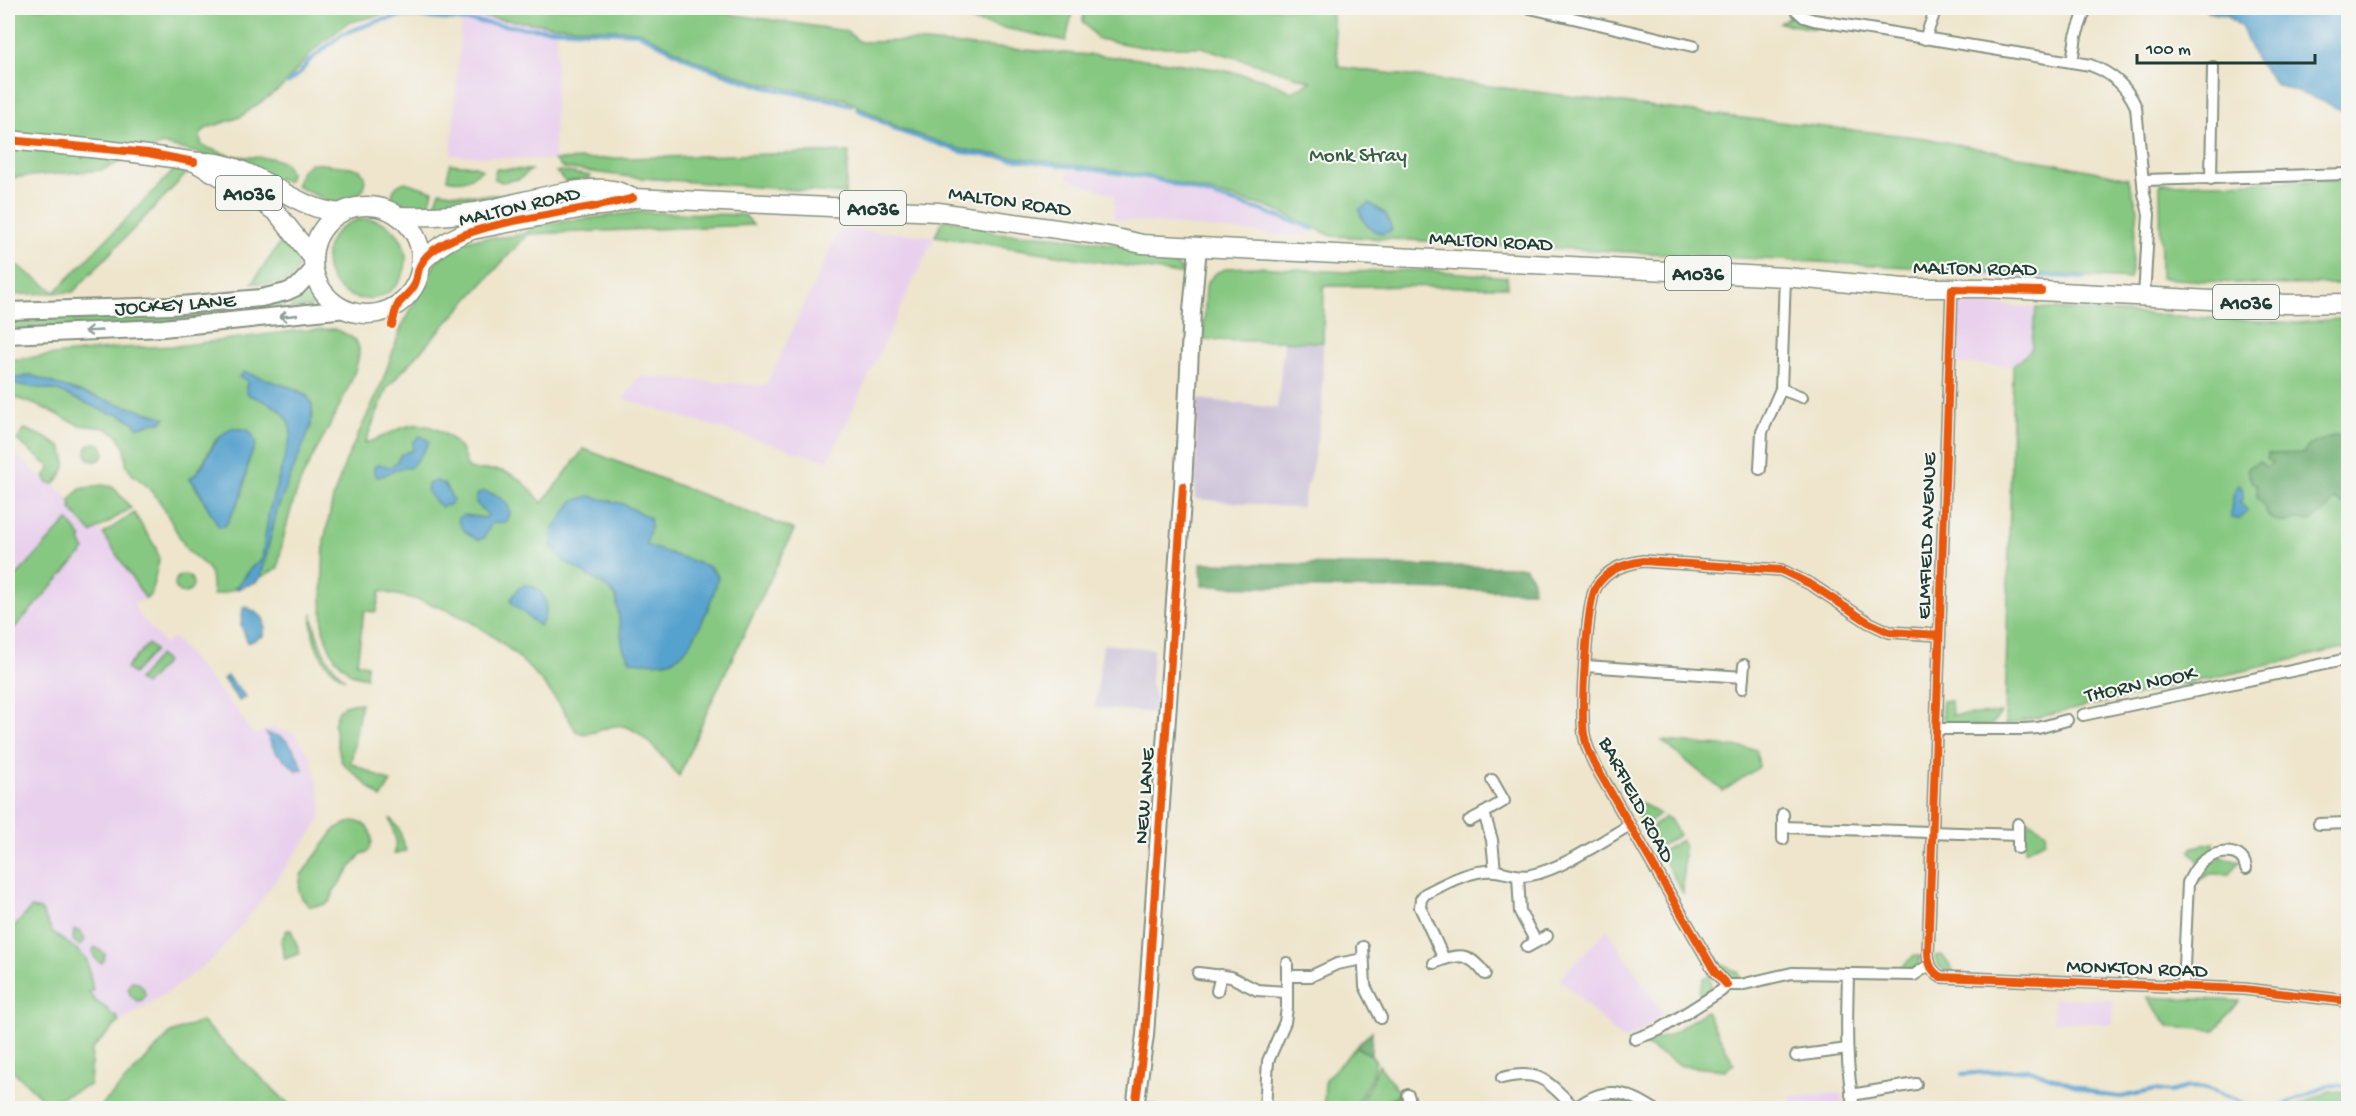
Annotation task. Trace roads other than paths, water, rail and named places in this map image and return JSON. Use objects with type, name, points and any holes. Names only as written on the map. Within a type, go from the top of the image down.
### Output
[{"type":"main road","name":"A1036","points":[[8,140],[148,153],[194,162],[221,163],[249,174],[306,204],[318,209],[341,213]]},
{"type":"main road","name":"A1036","points":[[194,162],[245,190],[277,213],[314,264]]},
{"type":"main road","name":"MALTON ROAD","points":[[398,216],[430,218],[476,212],[570,192],[598,189],[612,190],[633,198],[938,212],[1112,237],[1142,244],[1785,277],[1904,288],[2043,291],[2287,304],[2349,303]]},
{"type":"main road","name":"MALTON ROAD","points":[[420,264],[439,246],[455,236],[472,230],[610,205],[633,198]]},
{"type":"main road","points":[[364,206],[386,209],[412,229],[420,247],[420,264],[417,280],[410,293],[399,304],[384,311],[368,314],[346,309],[325,293],[314,264],[315,244],[330,221],[341,213],[364,206]]},
{"type":"street","points":[[1530,8],[1551,10],[1693,46]]},
{"type":"street","points":[[1794,8],[1804,17],[1814,20],[2090,66],[2119,81],[2132,97],[2136,107],[2144,194],[2150,214],[2144,297]]},
{"type":"street","points":[[1925,39],[1936,8]]},
{"type":"street","points":[[2072,62],[2076,36],[2086,8]]},
{"type":"street","points":[[2211,179],[2213,67]]},
{"type":"street","points":[[2144,180],[2349,174]]},
{"type":"street","name":"NEW LANE","points":[[1135,1107],[1142,1067],[1152,940],[1183,486],[1192,310],[1198,247]]},
{"type":"street","name":"JOCKEY LANE","points":[[8,311],[170,306],[261,298],[297,287],[314,264]]},
{"type":"street","points":[[1760,469],[1762,432],[1781,389],[1785,277]]},
{"type":"street","name":"ELMFIELD AVENUE","points":[[1929,965],[1953,289]]},
{"type":"street","name":"JOCKEY LANE","points":[[8,335],[163,328],[346,309]]},
{"type":"street","points":[[1781,389],[1802,397]]},
{"type":"street","name":"BARFIELD ROAD","points":[[1727,985],[1715,972],[1594,765],[1586,743],[1584,723],[1590,605],[1597,586],[1622,565],[1643,561],[1781,570],[1804,580],[1868,622],[1889,632],[1939,635]]},
{"type":"street","name":"THORN NOOK","points":[[2083,715],[2349,659]]},
{"type":"street","points":[[1586,666],[1743,682],[1744,665]]},
{"type":"street","name":"THORN NOOK","points":[[1938,729],[2024,729],[2038,728],[2067,720]]},
{"type":"street","points":[[1469,821],[1504,801],[1492,780]]},
{"type":"street","points":[[1484,813],[1492,840],[1495,871]]},
{"type":"street","points":[[1784,814],[1784,833],[1933,833],[2018,830],[2018,848]]},
{"type":"street","points":[[2319,825],[2349,823]]},
{"type":"street","points":[[1485,974],[1471,958],[1454,956],[1439,961],[1420,907],[1425,894],[1470,874],[1495,871],[1528,876],[1554,868],[1630,825]]},
{"type":"street","points":[[2183,987],[2188,883],[2192,875],[2205,860],[2227,853],[2236,853],[2241,856],[2245,860],[2246,868]]},
{"type":"street","points":[[1518,876],[1520,912],[1537,942]]},
{"type":"street","points":[[1363,947],[1365,986],[1381,1018]]},
{"type":"street","points":[[1287,976],[1311,976],[1337,964],[1363,959]]},
{"type":"street","points":[[1265,1108],[1268,1061],[1285,1022],[1287,963]]},
{"type":"street","points":[[1635,1039],[1659,1030],[1727,985],[1740,986],[1792,973],[1914,975],[1929,965]]},
{"type":"street","name":"MONKTON ROAD","points":[[1929,965],[1934,973],[1941,977],[2284,992],[2349,1001]]},
{"type":"street","points":[[1198,973],[1231,977],[1257,990],[1287,992]]},
{"type":"street","points":[[1848,974],[1846,1049],[1854,1108]]},
{"type":"street","points":[[1218,991],[1221,975]]},
{"type":"street","points":[[1796,1056],[1846,1049]]},
{"type":"street","points":[[1502,1078],[1521,1073],[1534,1074],[1575,1108],[1596,1096],[1618,1092],[1652,1108]]},
{"type":"street","points":[[1851,1095],[1916,1084]]},
{"type":"street","points":[[1408,1095],[1412,1108]]},
{"type":"street","points":[[1135,1107],[1164,1108]]},
{"type":"water","points":[[2206,8],[2348,8],[2348,113],[2320,100],[2277,85],[2255,58],[2242,28],[2228,16],[2208,12]]},
{"type":"water","points":[[1369,203],[1386,214],[1392,230],[1382,234],[1367,225],[1359,210]]},
{"type":"water","points":[[244,372],[292,388],[308,397],[312,406],[311,426],[277,510],[261,577],[256,582],[235,590],[254,565],[262,559],[269,512],[291,435],[287,419],[278,408],[249,395],[246,391],[247,380],[239,377]]},
{"type":"water","points":[[31,375],[166,418],[162,422],[137,427],[134,422],[119,414],[109,413],[58,391],[8,383],[9,377],[20,378]]},
{"type":"water","points":[[232,428],[248,430],[256,444],[249,459],[242,495],[225,526],[219,527],[190,479],[201,467],[213,446],[224,433]]},
{"type":"water","points":[[420,436],[429,441],[424,451],[409,468],[377,477],[374,467],[379,464],[390,467],[398,461],[400,455],[413,450],[413,442]]},
{"type":"water","points":[[436,481],[444,484],[453,499],[451,504],[442,507],[431,497],[427,489],[429,483]]},
{"type":"water","points":[[2239,485],[2242,487],[2243,498],[2240,503],[2248,511],[2240,519],[2231,518],[2234,496]]},
{"type":"water","points":[[482,491],[500,498],[510,510],[506,522],[492,523],[484,538],[479,540],[466,532],[458,518],[464,515],[486,518],[488,515],[476,503],[476,496]]},
{"type":"water","points":[[590,496],[623,504],[650,518],[651,526],[646,545],[710,567],[718,576],[708,609],[696,634],[689,645],[674,659],[659,663],[631,661],[623,648],[616,597],[607,587],[564,561],[552,546],[553,529],[573,501]]},
{"type":"water","points":[[524,585],[538,589],[545,600],[546,613],[539,626],[512,603],[511,599]]},
{"type":"water","points":[[247,607],[259,614],[265,624],[263,636],[248,643],[241,625],[243,608]]},
{"type":"water","points":[[227,676],[246,697],[239,701],[223,679]]},
{"type":"water","points":[[266,733],[285,739],[292,747],[303,769],[297,771],[275,751]]},
{"type":"waterway","points":[[288,83],[309,61],[342,34],[381,20],[403,16],[525,28],[638,33],[697,64],[742,80],[851,106]]},
{"type":"waterway","points":[[857,109],[899,131],[962,152],[1152,178],[1260,210],[1313,229]]},
{"type":"waterway","points":[[1951,271],[2086,278]]},
{"type":"waterway","points":[[1962,1074],[2027,1069],[2103,1095],[2121,1097],[2155,1090],[2170,1092],[2188,1087],[2207,1088],[2254,1108]]},
{"type":"waterway","points":[[2276,1108],[2330,1085],[2348,1086]]},
{"type":"park label","name":"Monk Stray","points":[[1358,154]]}]
